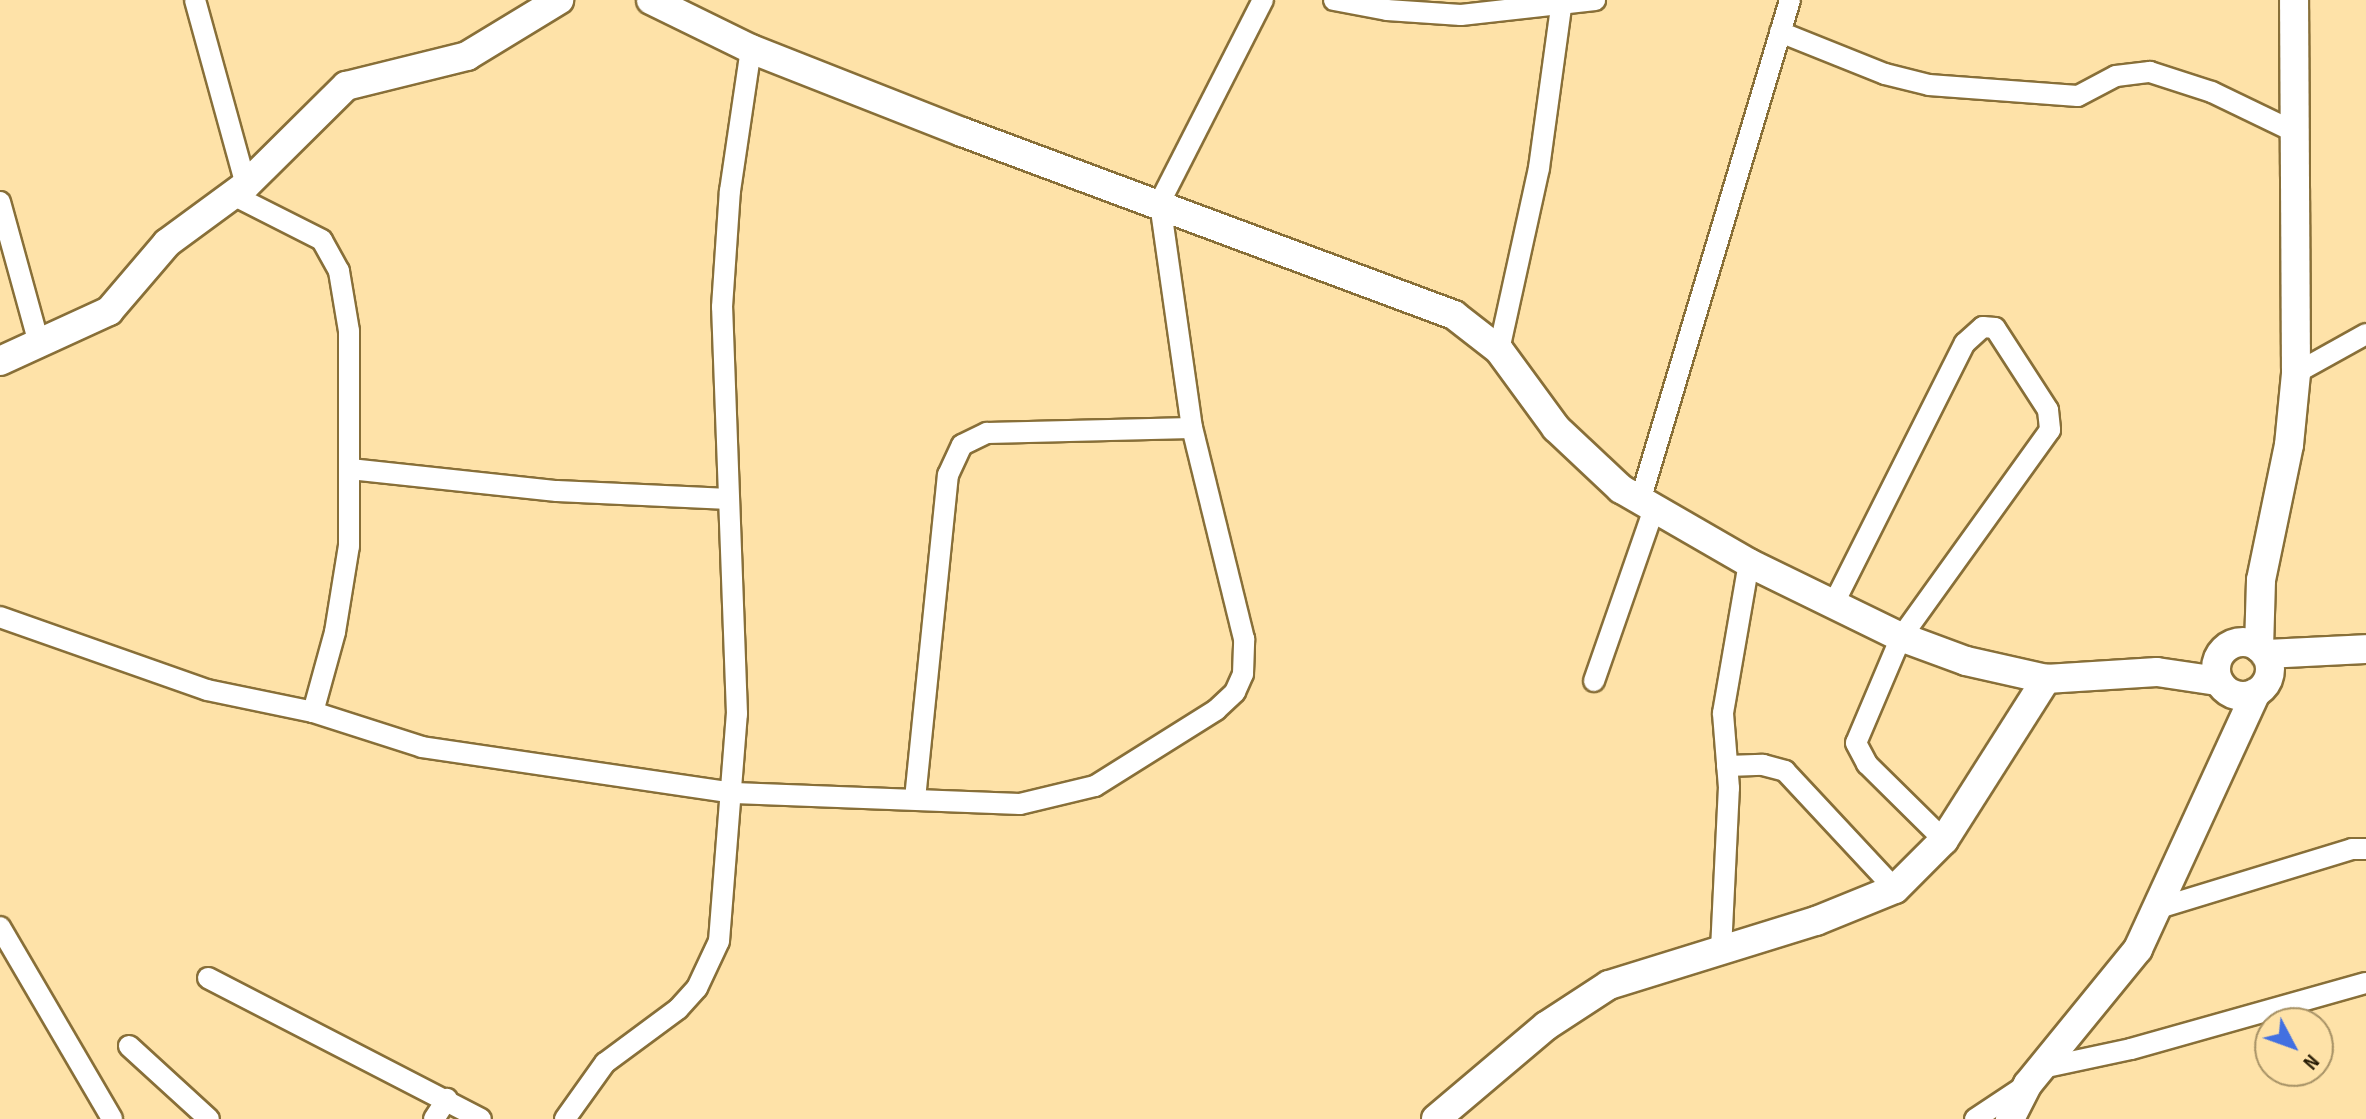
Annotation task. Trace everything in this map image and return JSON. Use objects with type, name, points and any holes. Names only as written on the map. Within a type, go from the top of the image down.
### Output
[{"type":"street","points":[[195,0],[240,190],[306,229],[332,255],[349,331],[350,469],[345,584],[313,712]]},
{"type":"street","points":[[0,361],[40,347],[109,311],[167,243],[240,190],[346,86],[467,56],[559,0]]},
{"type":"street","points":[[651,0],[751,49],[962,132],[1160,202],[1454,315],[1499,350],[1574,448],[1647,505],[1749,563],[1901,637],[1966,661],[2046,679],[2157,672],[2356,650]]},
{"type":"street","points":[[0,617],[207,690],[313,712],[422,747],[734,793],[1020,804],[1095,786],[1177,738],[1235,692],[1243,674],[1244,639],[1192,428],[1160,202],[1263,0]]},
{"type":"street","points":[[1334,0],[1387,10],[1461,15],[1595,0]]},
{"type":"street","points":[[1594,681],[1790,0]]},
{"type":"street","points":[[2010,1119],[2035,1076],[2109,989],[2159,908],[2225,755],[2251,661],[2261,580],[2289,445],[2296,373],[2294,0]]},
{"type":"street","points":[[1499,350],[1539,168],[1561,3]]},
{"type":"street","points":[[1780,32],[1885,74],[1929,85],[2078,96],[2116,76],[2150,72],[2212,92],[2297,133]]},
{"type":"street","points":[[565,1119],[605,1063],[678,1009],[711,964],[719,941],[734,793],[736,701],[722,307],[730,191],[751,49]]},
{"type":"street","points":[[0,202],[40,347]]},
{"type":"street","points":[[1834,603],[1965,343],[1983,327],[1995,328],[2048,410],[2050,430],[1901,637],[1856,743],[1867,764],[1944,840]]},
{"type":"street","points":[[2296,373],[2366,334]]},
{"type":"street","points":[[915,799],[948,475],[962,445],[987,433],[1192,428]]},
{"type":"street","points":[[350,469],[557,491],[729,499]]},
{"type":"street","points":[[1721,950],[1727,766],[1723,713],[1749,563]]},
{"type":"street","points":[[2157,672],[2220,684],[2239,696],[2251,661]]},
{"type":"street","points":[[2225,755],[2216,663],[2251,661]]},
{"type":"street","points":[[1436,1119],[1578,1002],[1640,973],[1816,921],[1895,889],[1944,840],[2046,679]]},
{"type":"street","points":[[1727,766],[1763,765],[1785,771],[1895,889]]},
{"type":"street","points":[[2159,908],[2352,849],[2366,849]]},
{"type":"street","points":[[0,927],[112,1119]]},
{"type":"street","points":[[208,978],[481,1119]]},
{"type":"street","points":[[1975,1119],[2035,1076],[2366,983]]},
{"type":"street","points":[[129,1046],[209,1119]]},
{"type":"street","points":[[434,1119],[447,1099]]}]
